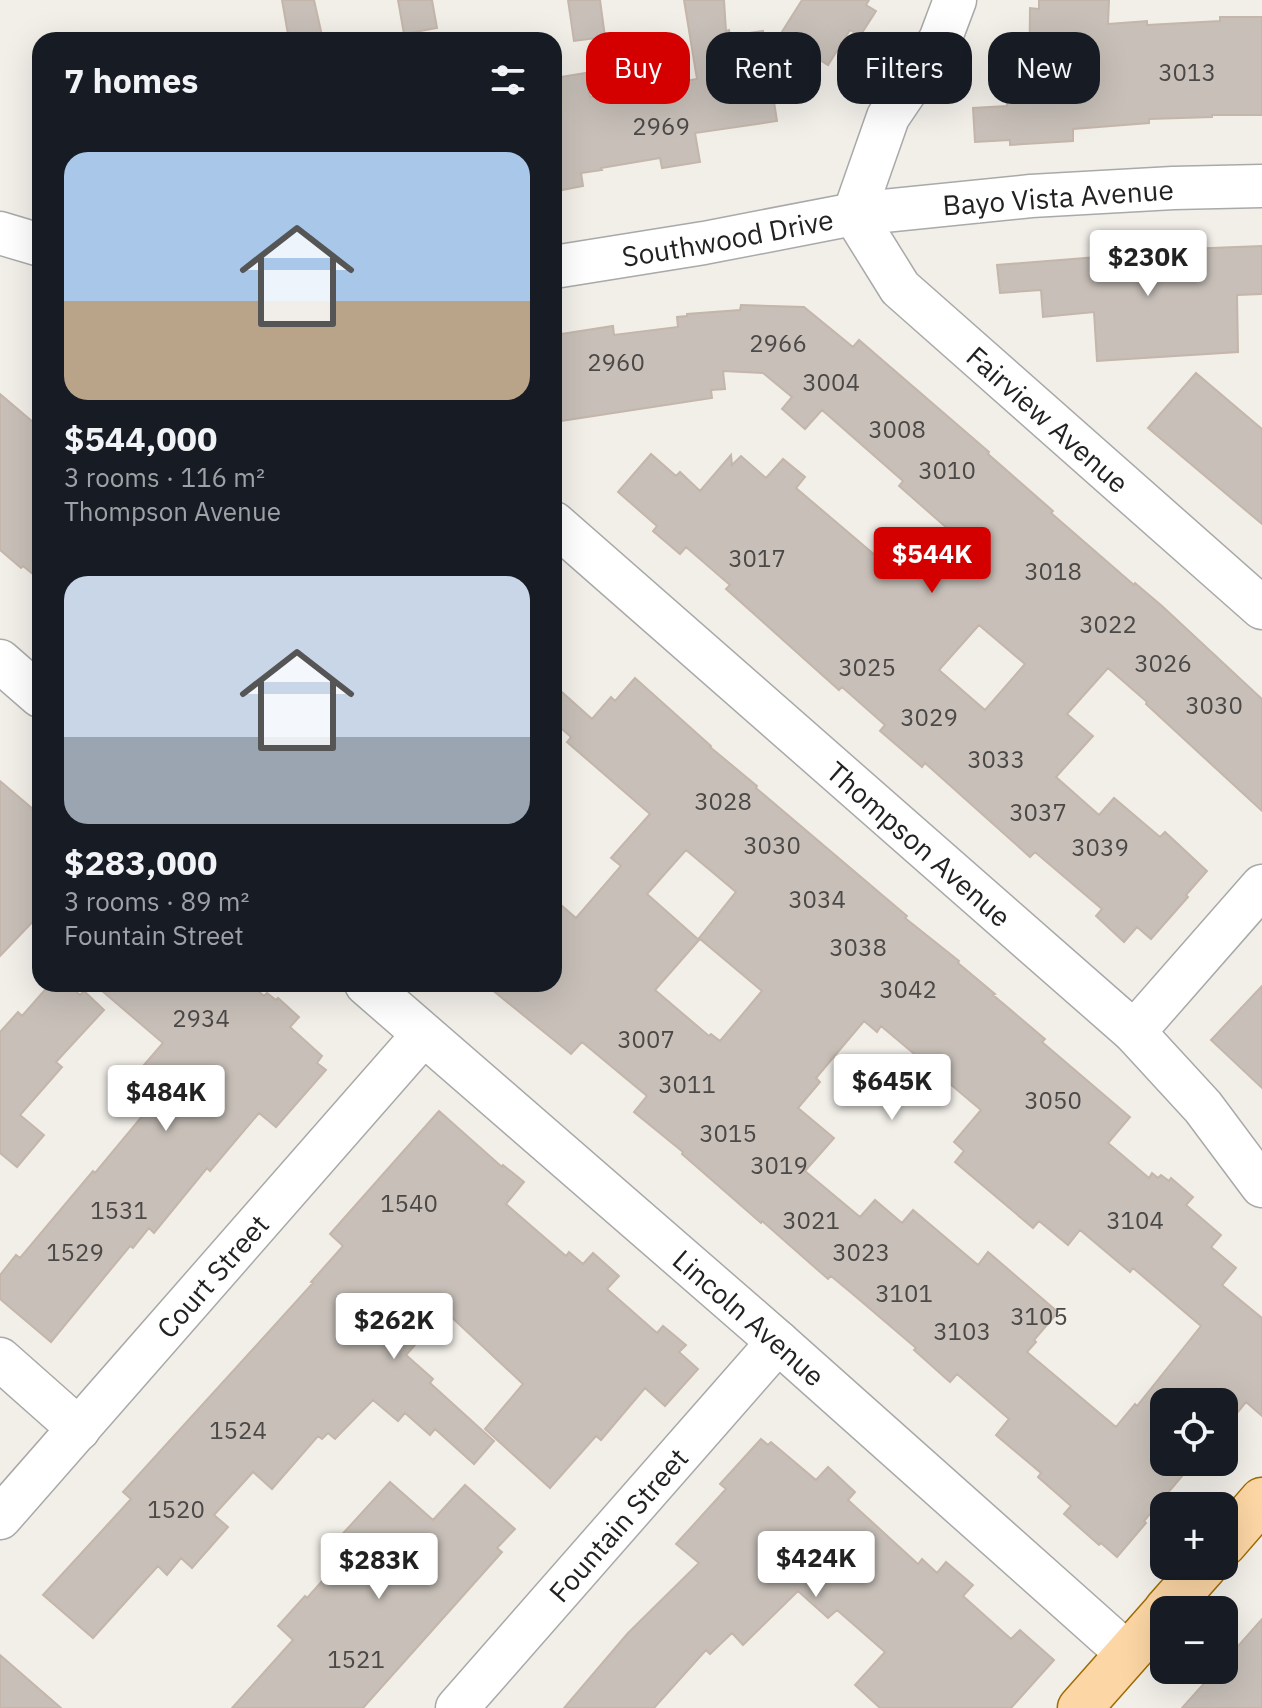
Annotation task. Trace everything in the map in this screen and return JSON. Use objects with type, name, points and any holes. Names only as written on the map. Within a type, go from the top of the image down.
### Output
[{"type":"main road","points":[[1238,1528],[1262,1500]]},
{"type":"main road","points":[[1178,1596],[1193,1580]]},
{"type":"main road","points":[[1080,1708],[1150,1628]]},
{"type":"street","name":"Southwood Drive","points":[[562,266],[854,214],[888,117],[940,40],[955,0]]},
{"type":"street","name":"Bayo Vista Avenue","points":[[854,214],[1031,196],[1262,186]]},
{"type":"street","name":"Fairview Avenue","points":[[854,214],[900,288],[1262,608]]},
{"type":"street","points":[[0,233],[32,243]]},
{"type":"street","name":"Thompson Avenue","points":[[562,530],[1134,1032],[1203,1107],[1262,1186]]},
{"type":"street","points":[[0,661],[32,689]]},
{"type":"street","points":[[1134,1032],[1262,886]]},
{"type":"street","name":"Lincoln Avenue","points":[[375,992],[778,1342],[1128,1654]]},
{"type":"street","name":"Court Street","points":[[0,1518],[423,1035]]},
{"type":"street","name":"Fountain Street","points":[[457,1708],[778,1342]]},
{"type":"street","points":[[0,1359],[79,1429]]},
{"type":"building","points":[[282,0],[314,0],[321,32],[288,32]]},
{"type":"building","points":[[398,0],[432,0],[437,28],[404,32]]},
{"type":"building","points":[[568,0],[600,0],[604,32],[586,32],[586,39],[574,41]]},
{"type":"building","points":[[684,0],[724,0],[726,31],[729,32],[706,32],[706,104],[774,104],[777,121],[695,133],[700,162],[662,168],[660,158],[601,168],[581,173],[583,186],[562,190],[562,77],[586,73],[586,104],[690,104],[690,80],[697,79]]},
{"type":"building","points":[[802,0],[869,0],[866,5],[876,11],[863,32],[837,32],[837,51],[828,65],[821,61],[821,32],[782,32]]},
{"type":"building","points":[[1039,0],[1109,0],[1108,24],[1147,21],[1147,25],[1220,21],[1220,17],[1262,17],[1262,115],[1149,119],[1149,123],[1073,129],[1073,141],[1010,145],[1010,140],[975,142],[973,108],[1007,104],[1100,104],[1100,32],[1030,32],[1030,8],[1039,9]]},
{"type":"building","points":[[1262,246],[1262,294],[1237,295],[1238,352],[1097,361],[1094,312],[1043,317],[1041,290],[1000,293],[997,265],[1135,254],[1135,251]]},
{"type":"building","points":[[741,305],[804,307],[853,347],[859,340],[989,452],[1053,511],[1051,513],[1162,606],[1262,699],[1262,811],[1108,668],[1067,714],[1093,736],[1056,777],[1099,815],[1114,798],[1160,837],[1165,832],[1207,871],[1151,939],[1137,927],[1124,942],[1096,916],[1102,909],[1035,852],[1030,857],[925,763],[922,767],[880,731],[885,725],[842,687],[839,690],[726,589],[730,585],[686,547],[680,554],[653,531],[657,526],[618,492],[651,454],[676,476],[680,472],[700,491],[731,455],[732,465],[741,456],[766,478],[783,459],[805,477],[796,488],[876,556],[883,548],[918,579],[956,536],[899,486],[903,481],[822,410],[805,429],[782,409],[792,397],[763,373],[723,371],[725,389],[711,390],[712,398],[562,421],[562,334],[613,326],[614,335],[678,327],[677,317],[740,310]],"holes":[[[979,625],[1025,664],[985,710],[939,670]]]},
{"type":"building","points":[[1196,373],[1262,429],[1262,524],[1148,428]]},
{"type":"building","points":[[0,394],[32,421],[32,573],[0,550]]},
{"type":"building","points":[[635,678],[756,788],[959,961],[1045,1039],[1042,1042],[1130,1117],[1108,1143],[1149,1178],[1152,1173],[1169,1181],[1171,1178],[1193,1197],[1186,1205],[1221,1235],[1211,1247],[1236,1268],[1222,1285],[1262,1318],[1262,1416],[1246,1402],[1238,1412],[1238,1388],[1151,1388],[1201,1326],[1133,1268],[1130,1272],[1080,1230],[1068,1245],[1039,1221],[1033,1228],[955,1162],[964,1151],[954,1142],[981,1110],[881,1026],[877,1032],[864,1021],[816,1078],[820,1082],[798,1108],[834,1138],[805,1171],[860,1217],[875,1200],[902,1223],[913,1210],[978,1265],[988,1252],[1058,1312],[1027,1352],[1116,1427],[1150,1390],[1150,1476],[1182,1476],[1169,1492],[1150,1492],[1150,1514],[1144,1521],[1146,1523],[1117,1557],[1064,1514],[1071,1506],[1038,1477],[1041,1473],[996,1435],[1009,1419],[957,1374],[950,1382],[914,1350],[916,1348],[831,1276],[828,1279],[761,1223],[634,1112],[647,1096],[582,1042],[571,1054],[495,992],[562,992],[562,906],[576,918],[621,866],[611,858],[650,814],[567,742],[571,737],[562,729],[562,692],[592,719],[611,697],[615,701]],"holes":[[[686,850],[736,892],[699,938],[762,991],[720,1041],[711,1034],[709,1036],[655,990],[699,940],[647,894]]]},
{"type":"building","points":[[0,781],[32,808],[32,922],[0,956]]},
{"type":"building","points":[[1262,986],[1262,1088],[1211,1040]]},
{"type":"building","points":[[43,992],[77,992],[80,995],[85,992],[104,1010],[56,1062],[62,1067],[20,1115],[44,1135],[17,1167],[0,1153],[0,1032],[18,1012],[22,1016]]},
{"type":"building","points":[[103,992],[259,992],[264,996],[267,993],[276,1000],[278,998],[299,1017],[290,1027],[322,1056],[317,1063],[326,1070],[276,1127],[259,1113],[210,1171],[207,1168],[154,1233],[149,1228],[133,1248],[130,1246],[51,1342],[0,1299],[0,1275],[16,1255],[20,1258],[149,1108],[125,1087],[163,1043]]},
{"type":"building","points":[[439,1111],[502,1167],[524,1182],[506,1204],[566,1256],[569,1252],[583,1264],[593,1253],[619,1276],[607,1289],[657,1333],[663,1326],[686,1345],[679,1352],[698,1369],[665,1406],[645,1388],[601,1440],[596,1436],[550,1488],[485,1429],[523,1384],[445,1311],[406,1355],[433,1379],[430,1383],[494,1441],[474,1464],[435,1429],[430,1435],[405,1413],[398,1421],[373,1400],[335,1439],[328,1433],[322,1439],[318,1436],[272,1489],[253,1472],[214,1515],[228,1527],[192,1568],[181,1558],[167,1575],[158,1566],[93,1638],[43,1595],[131,1499],[123,1492],[313,1283],[343,1246],[330,1234]]},
{"type":"building","points":[[761,1439],[768,1445],[771,1442],[816,1480],[828,1467],[855,1492],[848,1500],[918,1564],[922,1559],[937,1573],[946,1562],[973,1585],[963,1596],[1011,1639],[1020,1630],[1054,1660],[1011,1708],[880,1708],[855,1685],[885,1652],[837,1610],[828,1618],[798,1591],[743,1645],[732,1633],[710,1654],[706,1650],[654,1708],[564,1708],[628,1633],[699,1563],[676,1544],[726,1489],[720,1484]]},
{"type":"building","points":[[390,1482],[433,1520],[465,1485],[515,1529],[497,1548],[502,1552],[363,1708],[232,1708],[293,1640],[278,1626],[349,1551],[337,1540]]},
{"type":"building","points":[[1262,1619],[1262,1708],[1182,1708],[1203,1684],[1238,1684],[1238,1646]]},
{"type":"building","points":[[0,1655],[61,1708],[0,1708]]}]
